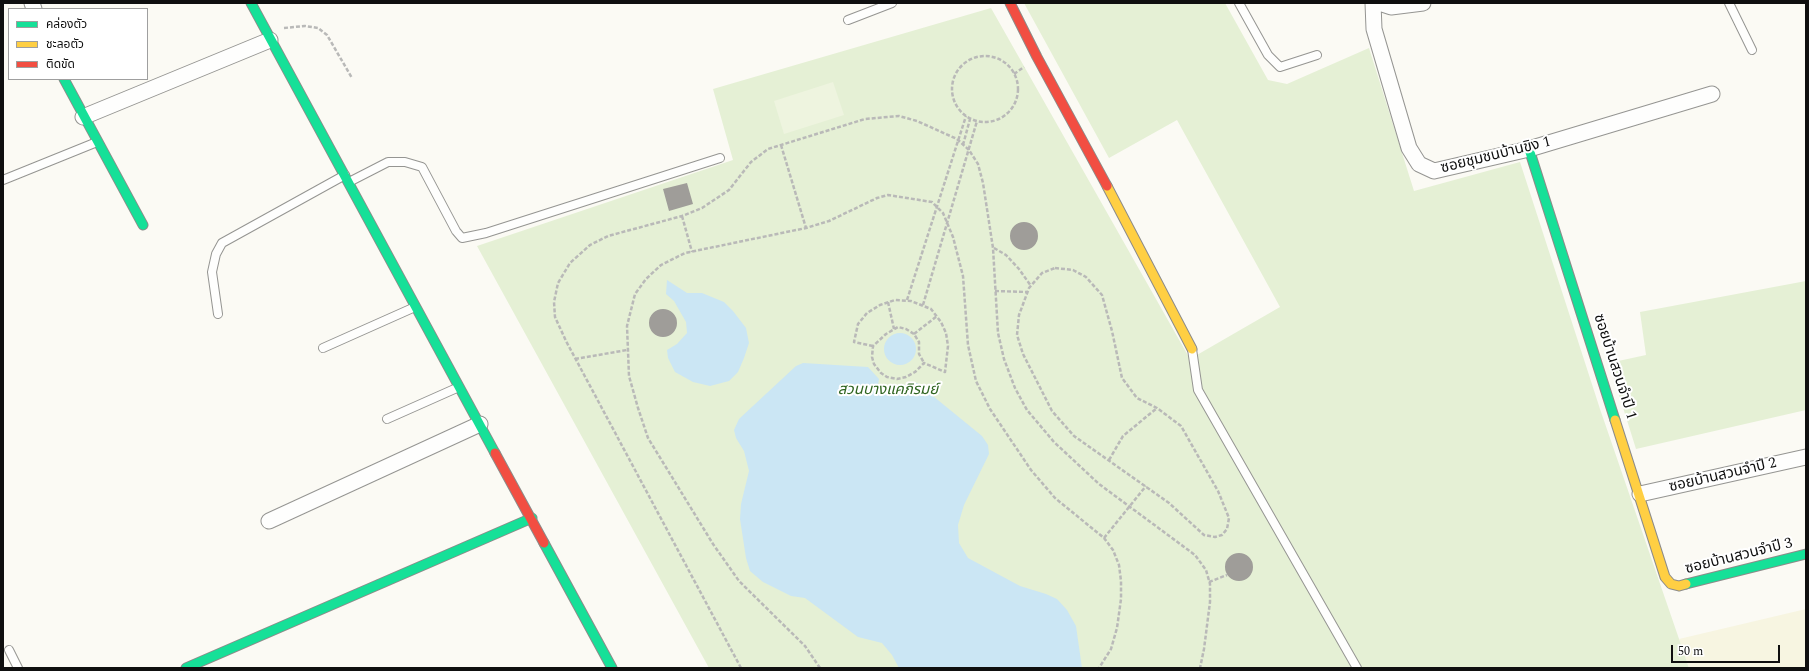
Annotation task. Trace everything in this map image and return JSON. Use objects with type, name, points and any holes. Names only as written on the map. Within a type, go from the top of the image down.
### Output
[{"type":"street","points":[[251,3],[532,518],[612,668]]},
{"type":"street","points":[[1010,3],[1037,57],[1102,176],[1192,349]]},
{"type":"street","name":"ซอยชุมชนบ้านขิง 1","points":[[1373,3],[1374,29],[1410,148],[1419,164],[1434,171],[1530,149],[1712,94]]},
{"type":"street","points":[[1380,3],[1392,7],[1423,3]]},
{"type":"street","points":[[83,117],[268,35]]},
{"type":"street","points":[[64,80],[96,142],[143,224]]},
{"type":"street","name":"ซอยบ้านสวนจำปี 1","points":[[1530,149],[1665,577],[1671,584],[1679,586]]},
{"type":"street","points":[[269,521],[480,424]]},
{"type":"street","name":"ซอยบ้านสวนจำปี 2","points":[[1640,494],[1806,457]]},
{"type":"street","points":[[186,668],[532,518]]},
{"type":"street","name":"ซอยบ้านสวนจำปี 3","points":[[1679,586],[1806,554]]},
{"type":"lane","points":[[848,20],[892,3]]},
{"type":"lane","points":[[1238,3],[1268,55],[1280,67],[1317,55]]},
{"type":"lane","points":[[1729,3],[1752,50]]},
{"type":"lane","points":[[3,180],[96,142]]},
{"type":"lane","points":[[218,314],[212,272],[216,254],[222,244],[347,179],[388,162],[405,162],[422,167],[456,231],[462,238],[486,233],[720,158]]},
{"type":"lane","points":[[323,348],[416,306]]},
{"type":"lane","points":[[1192,349],[1198,390],[1357,668]]},
{"type":"lane","points":[[386,419],[460,386]]},
{"type":"lane","points":[[9,650],[18,668]]},
{"type":"path","points":[[268,35],[305,26],[318,28],[327,35],[352,78]]},
{"type":"path","points":[[987,56],[998,59],[1008,65],[1018,84],[1018,94],[1015,104],[1001,119],[991,122],[970,119],[955,103],[952,92],[958,71],[966,62],[976,58],[987,56]]},
{"type":"path","points":[[741,668],[575,359],[555,317],[554,302],[558,283],[570,263],[590,245],[608,236],[682,216],[702,208],[729,190],[758,156],[768,149],[865,119],[899,116],[918,121],[958,140],[969,150],[978,164],[984,183],[994,248],[998,333],[1004,359],[1015,388],[1027,410],[1054,442],[1099,484],[1195,555],[1206,570],[1209,582],[1210,602],[1200,668]]},
{"type":"path","points":[[907,300],[966,116]]},
{"type":"path","points":[[963,144],[970,119]]},
{"type":"path","points":[[923,305],[978,121]]},
{"type":"path","points":[[782,145],[806,228]]},
{"type":"path","points":[[820,668],[805,646],[739,582],[713,544],[648,438],[638,408],[630,376],[627,350],[627,326],[635,294],[646,279],[661,265],[685,253],[806,228],[829,220],[877,198],[888,195],[932,202],[943,213],[953,237],[963,276],[968,345],[976,381],[990,408],[1031,470],[1056,498],[1104,538],[1113,550],[1119,565],[1121,599],[1117,628],[1111,649],[1099,668]]},
{"type":"path","points":[[682,216],[692,252]]},
{"type":"path","points":[[994,248],[1006,255],[1019,269],[1031,286]]},
{"type":"path","points":[[1055,268],[1073,270],[1086,277],[1102,295],[1112,331],[1122,378],[1138,398],[1157,408],[1181,426],[1214,484],[1228,518],[1227,529],[1222,535],[1214,537],[1204,534],[1169,503],[1074,436],[1052,411],[1023,354],[1017,335],[1019,315],[1027,292],[1042,273],[1055,268]]},
{"type":"path","points":[[995,291],[1027,292]]},
{"type":"path","points":[[873,346],[854,342],[858,324],[867,313],[880,304],[895,300],[907,300],[923,305],[931,309],[946,333],[948,346],[944,372],[924,363],[919,354],[919,342],[914,334],[906,329],[898,327],[886,334],[873,346],[872,357],[874,364],[881,373],[887,377],[897,379],[906,377],[915,372],[924,363]]},
{"type":"path","points":[[888,302],[894,329]]},
{"type":"path","points":[[914,334],[936,316]]},
{"type":"path","points":[[575,359],[627,350]]},
{"type":"path","points":[[1109,460],[1123,436],[1157,408]]},
{"type":"path","points":[[1104,538],[1146,486]]},
{"type":"path","points":[[1209,582],[1227,575]]},
{"type":"shaded area","points":[[1806,609],[1806,668],[1689,668],[1679,639]]},
{"type":"green space","name":"สวนบางแคภิรมย์","points":[[1024,3],[1225,3],[1268,80],[1287,84],[1369,48],[1414,191],[1520,162],[1600,409],[1689,668],[709,668],[477,246],[733,160],[713,89],[991,8],[1190,359],[1280,307],[1177,120],[1109,158]]},
{"type":"green space","points":[[833,82],[844,115],[784,134],[774,101]]},
{"type":"green space","points":[[1806,281],[1806,410],[1636,449],[1609,363],[1646,355],[1640,312]]},
{"type":"water","points":[[667,280],[687,293],[702,293],[724,302],[746,328],[749,343],[738,372],[729,381],[710,386],[693,382],[675,372],[668,358],[667,350],[677,344],[687,333],[686,322],[674,301],[666,294]]},
{"type":"water","points":[[897,333],[903,333],[912,337],[916,349],[912,361],[903,365],[897,365],[888,361],[884,352],[884,346],[888,337]]},
{"type":"water","points":[[803,363],[868,367],[879,379],[878,385],[881,391],[887,393],[894,393],[900,386],[917,383],[982,436],[988,445],[989,454],[964,505],[958,525],[959,543],[968,558],[1020,586],[1057,599],[1067,610],[1076,626],[1082,668],[899,668],[892,655],[882,643],[858,637],[805,598],[791,596],[763,582],[750,571],[746,558],[740,519],[741,504],[749,471],[744,451],[736,438],[734,430],[739,419],[796,366]]},
{"type":"building","points":[[687,183],[693,204],[669,211],[663,189]]},
{"type":"building","points":[[1024,222],[1034,226],[1038,236],[1034,246],[1024,250],[1014,246],[1010,236],[1014,226]]},
{"type":"building","points":[[663,309],[673,313],[677,323],[673,333],[663,337],[653,333],[649,323],[653,313]]},
{"type":"building","points":[[1239,553],[1249,557],[1253,567],[1249,577],[1239,581],[1229,577],[1225,567],[1229,557]]},
{"type":"traffic: fast","points":[[251,3],[495,453]]},
{"type":"traffic: fast","points":[[65,80],[143,225]]},
{"type":"traffic: fast","points":[[1529,149],[1615,420]]},
{"type":"traffic: fast","points":[[186,668],[532,518]]},
{"type":"traffic: fast","points":[[544,543],[612,668]]},
{"type":"traffic: fast","points":[[1686,584],[1806,554]]},
{"type":"traffic: slow","points":[[1107,186],[1192,349]]},
{"type":"traffic: slow","points":[[1615,420],[1665,577],[1671,584],[1679,586],[1686,584]]},
{"type":"traffic: jam","points":[[1010,3],[1037,57],[1107,186]]},
{"type":"traffic: jam","points":[[495,453],[544,543]]}]
